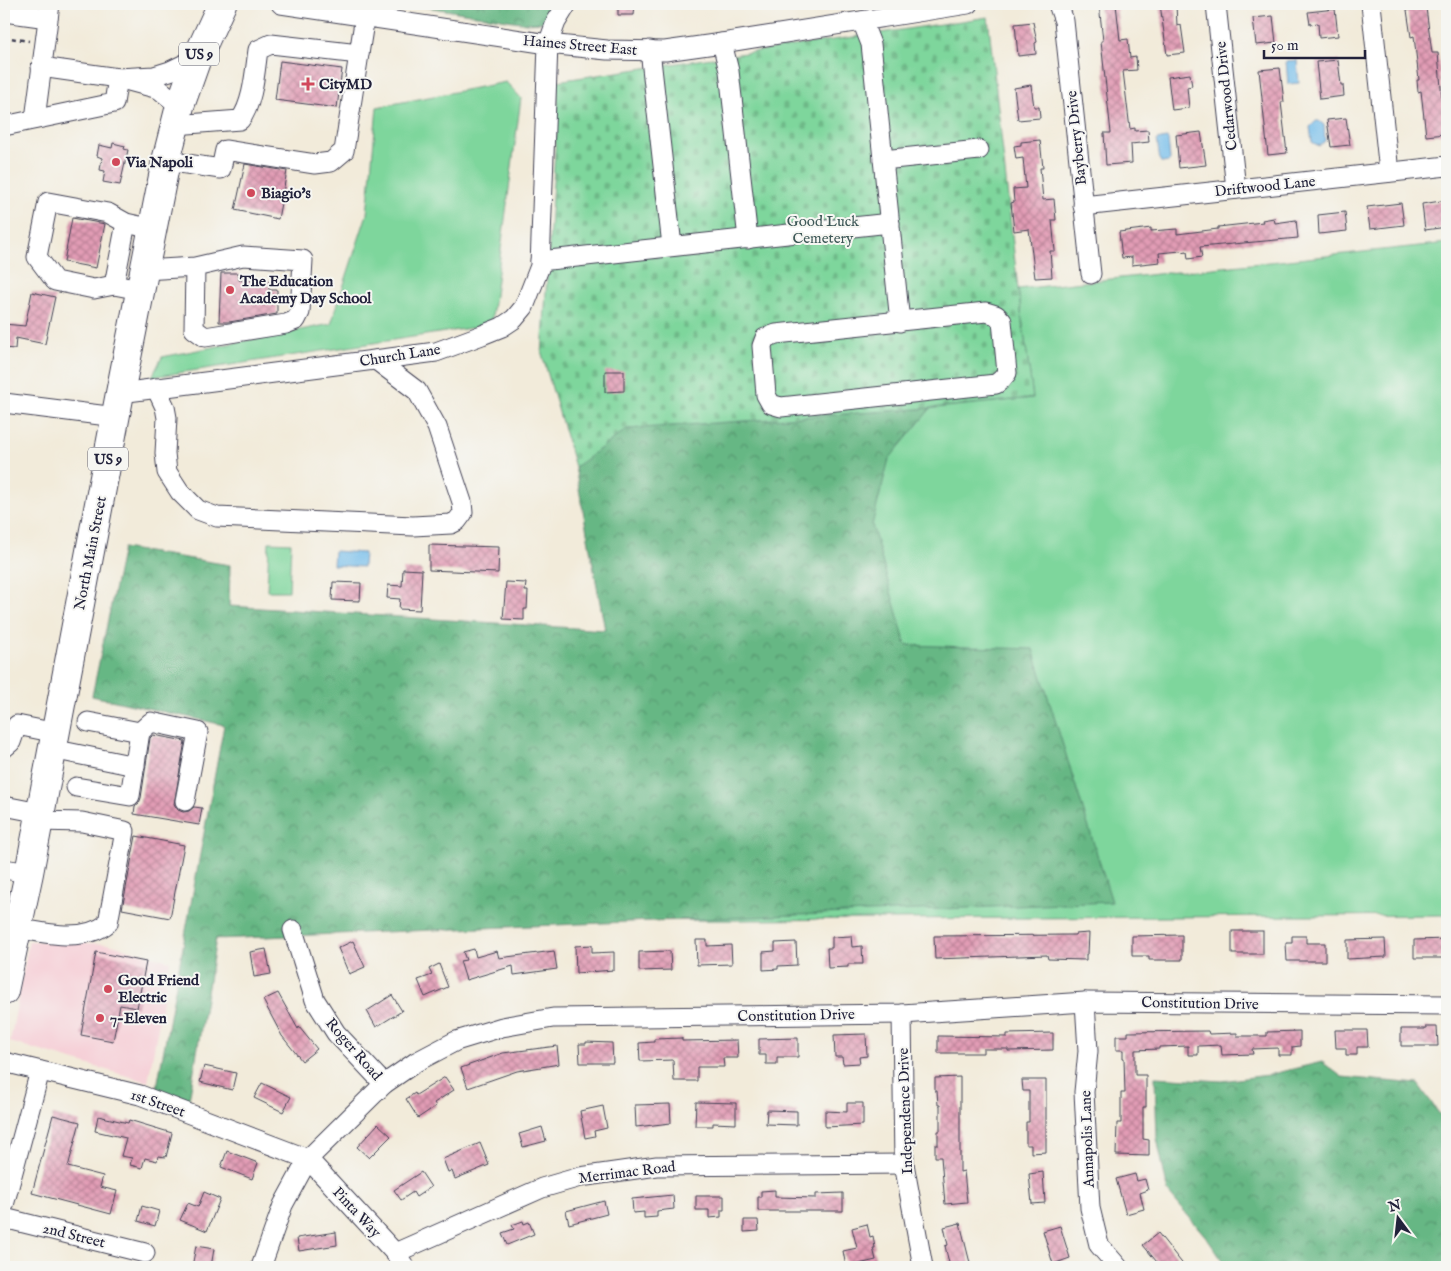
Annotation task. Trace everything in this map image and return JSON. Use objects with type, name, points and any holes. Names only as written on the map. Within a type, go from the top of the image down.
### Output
[{"type":"highway","name":"North Main Street","points":[[4,991],[17,928],[16,871],[39,817],[118,405],[133,282],[152,228],[177,116],[197,58],[222,4]]},
{"type":"street","name":"Haines Street East","points":[[281,4],[548,44],[608,50],[665,51],[968,4]]},
{"type":"street","points":[[548,44],[556,22],[567,4]]},
{"type":"street","name":"Bayberry Drive","points":[[1058,4],[1064,21],[1090,274]]},
{"type":"street","name":"Cedarwood Drive","points":[[1216,4],[1236,189]]},
{"type":"street","points":[[1371,4],[1389,172]]},
{"type":"street","points":[[4,12],[49,11],[35,119]]},
{"type":"street","points":[[166,161],[221,168],[225,150],[315,164],[331,162],[344,151],[365,16]]},
{"type":"street","points":[[862,21],[871,44],[900,322]]},
{"type":"street","points":[[722,43],[729,71],[748,239]]},
{"type":"street","points":[[41,67],[118,78],[159,89],[177,116],[240,120],[245,114],[250,99],[258,50],[271,44],[359,54]]},
{"type":"street","name":"Church Lane","points":[[4,403],[118,405],[156,388],[436,352],[502,327],[514,319],[524,307],[540,266],[548,44]]},
{"type":"street","points":[[650,50],[672,246]]},
{"type":"street","points":[[118,78],[154,76],[170,71],[197,58]]},
{"type":"street","points":[[4,126],[114,103],[118,78]]},
{"type":"street","points":[[883,160],[979,150]]},
{"type":"street","name":"Driftwood Lane","points":[[1083,206],[1447,166]]},
{"type":"street","points":[[152,228],[126,223],[108,213],[48,202],[36,257],[56,282],[94,290],[243,256],[303,260],[300,312],[296,320],[286,324],[206,337],[194,329],[195,268]]},
{"type":"street","points":[[126,223],[133,282]]},
{"type":"street","points":[[540,261],[890,223]]},
{"type":"street","points":[[986,312],[996,315],[1002,321],[1006,373],[996,384],[781,406],[771,404],[766,395],[762,346],[766,338],[776,334],[900,322],[986,312]]},
{"type":"street","points":[[156,388],[165,407],[167,418],[164,453],[167,472],[180,492],[198,510],[216,518],[413,526],[451,524],[463,513],[462,502],[437,427],[416,392],[376,360]]},
{"type":"street","points":[[88,722],[140,732]]},
{"type":"street","points":[[76,787],[130,796],[140,732],[151,722],[198,732],[185,801]]},
{"type":"street","points":[[4,748],[11,742],[17,724],[54,741],[134,766]]},
{"type":"street","points":[[4,806],[39,817],[82,822],[125,831],[108,923],[100,930],[87,933],[50,934],[17,928]]},
{"type":"street","name":"Roger Road","points":[[293,930],[314,1000],[336,1032],[384,1084]]},
{"type":"street","name":"Constitution Drive","points":[[261,1267],[283,1205],[308,1159],[384,1084],[416,1062],[456,1041],[502,1027],[553,1018],[902,1014],[1085,1002],[1447,1005]]},
{"type":"street","name":"Annapolis Lane","points":[[1085,1002],[1088,1051],[1084,1092],[1090,1208],[1100,1245],[1118,1267]]},
{"type":"street","name":"Independence Drive","points":[[902,1014],[904,1164],[923,1267]]},
{"type":"street","name":"1st Street","points":[[4,1062],[140,1095],[308,1159]]},
{"type":"street","points":[[4,1205],[40,1071]]},
{"type":"street","name":"Pinta Way","points":[[308,1159],[400,1260]]},
{"type":"street","name":"Merrimac Road","points":[[400,1260],[542,1188],[580,1176],[657,1166],[904,1164]]},
{"type":"street","name":"2nd Street","points":[[4,1218],[145,1253]]},
{"type":"path","points":[[4,37],[35,42]]},
{"type":"shaded area","points":[[29,941],[108,944],[170,961],[148,1082],[10,1042]]},
{"type":"green space","points":[[408,4],[556,4],[543,22],[526,23]]},
{"type":"green space","name":"Good Luck Cemetery","points":[[988,17],[1018,289],[1033,398],[931,408],[627,429],[575,467],[542,354],[558,105],[557,81]]},
{"type":"green space","points":[[506,82],[521,98],[491,325],[152,377],[162,357],[331,324],[367,214],[377,107]]},
{"type":"green space","points":[[1447,243],[1447,915],[605,921],[692,433],[1033,398],[1018,289]]},
{"type":"green space","points":[[931,408],[889,459],[872,525],[906,645],[1033,649],[1112,902],[216,939],[187,1112],[154,1103],[224,725],[92,696],[123,548],[230,565],[229,606],[605,630],[575,467],[627,429]]},
{"type":"green space","points":[[269,542],[291,543],[289,591],[267,591]]},
{"type":"green space","points":[[1322,1062],[1342,1077],[1418,1084],[1446,1123],[1447,1267],[1227,1267],[1206,1237],[1168,1192],[1157,1138],[1155,1077],[1222,1081],[1268,1075]]},
{"type":"water","points":[[1297,60],[1299,83],[1288,84],[1286,61]]},
{"type":"water","points":[[1316,121],[1324,125],[1325,141],[1319,146],[1312,142],[1310,127]]},
{"type":"water","points":[[1168,139],[1170,160],[1169,162],[1162,163],[1160,161],[1157,140]]},
{"type":"water","points":[[334,551],[364,553],[363,567],[333,565]]},
{"type":"building","points":[[618,4],[635,4],[634,15],[618,15]]},
{"type":"building","points":[[1099,4],[1116,4],[1120,40],[1128,39],[1130,58],[1136,57],[1137,70],[1123,71],[1130,129],[1135,128],[1135,131],[1148,130],[1149,142],[1131,144],[1132,163],[1106,165],[1104,133],[1111,133]]},
{"type":"building","points":[[1160,4],[1176,4],[1177,26],[1181,25],[1185,53],[1167,55]]},
{"type":"building","points":[[1426,8],[1432,53],[1438,53],[1445,134],[1426,136],[1421,91],[1418,92],[1417,80],[1419,80],[1414,36],[1411,37],[1407,10]]},
{"type":"building","points":[[1335,9],[1338,36],[1319,38],[1318,23],[1310,24],[1308,12]]},
{"type":"building","points":[[1273,16],[1276,43],[1256,45],[1253,18]]},
{"type":"building","points":[[1033,22],[1037,42],[1035,43],[1036,54],[1018,56],[1015,24]]},
{"type":"building","points":[[1338,60],[1344,96],[1320,99],[1316,62]]},
{"type":"building","name":"CityMD","points":[[280,61],[342,69],[337,108],[275,100]]},
{"type":"building","points":[[1280,68],[1284,102],[1281,102],[1287,153],[1268,155],[1259,70]]},
{"type":"building","points":[[1190,74],[1192,86],[1187,87],[1189,108],[1172,110],[1168,77]]},
{"type":"building","points":[[1031,85],[1034,107],[1039,107],[1040,118],[1018,120],[1014,88]]},
{"type":"building","points":[[1346,118],[1350,145],[1331,147],[1327,120]]},
{"type":"building","points":[[1201,132],[1206,165],[1179,168],[1176,135]]},
{"type":"building","points":[[1040,140],[1043,168],[1040,168],[1043,200],[1054,199],[1056,220],[1052,220],[1055,251],[1050,251],[1052,277],[1035,278],[1029,229],[1014,231],[1011,203],[1014,202],[1013,189],[1026,188],[1023,158],[1016,159],[1014,146],[1021,145],[1021,142]]},
{"type":"building","points":[[113,143],[125,146],[124,149],[128,150],[120,185],[103,182],[105,171],[100,170],[102,158],[97,156],[99,145],[112,148]]},
{"type":"building","points":[[245,164],[287,171],[278,219],[235,210]]},
{"type":"building","points":[[1447,200],[1447,227],[1425,230],[1422,204]]},
{"type":"building","points":[[1401,203],[1404,225],[1370,229],[1367,207]]},
{"type":"building","points":[[1345,212],[1347,231],[1319,234],[1318,215]]},
{"type":"building","points":[[72,218],[105,224],[96,268],[64,262]]},
{"type":"building","points":[[1274,218],[1275,223],[1296,220],[1298,238],[1200,247],[1202,257],[1188,259],[1187,251],[1159,253],[1160,262],[1132,265],[1132,257],[1122,258],[1119,232],[1151,228],[1151,231],[1177,229],[1177,234],[1263,222],[1262,220]]},
{"type":"building","points":[[221,273],[239,273],[239,280],[269,280],[269,290],[277,290],[277,314],[219,322]]},
{"type":"building","points":[[32,292],[55,297],[45,344],[16,338],[15,349],[4,348],[4,324],[25,326]]},
{"type":"building","points":[[605,371],[624,371],[624,391],[605,392]]},
{"type":"building","points":[[429,545],[499,547],[498,573],[429,570]]},
{"type":"building","points":[[403,569],[422,570],[420,610],[399,609],[400,599],[387,598],[388,585],[402,586]]},
{"type":"building","points":[[333,582],[361,583],[360,601],[332,600]]},
{"type":"building","points":[[506,582],[526,583],[525,591],[528,591],[527,609],[524,609],[524,620],[503,619]]},
{"type":"building","points":[[153,735],[185,741],[174,804],[178,810],[183,812],[189,811],[194,807],[202,808],[199,825],[134,814],[135,806],[141,798],[150,738]]},
{"type":"building","points":[[136,836],[184,845],[170,918],[122,909]]},
{"type":"building","points":[[1232,931],[1263,931],[1263,954],[1232,954]]},
{"type":"building","points":[[1089,933],[1086,960],[1048,959],[1047,955],[935,959],[934,936],[1075,935]]},
{"type":"building","points":[[1182,935],[1182,960],[1149,960],[1149,956],[1132,956],[1132,936]]},
{"type":"building","points":[[851,936],[852,947],[862,946],[863,964],[848,964],[848,967],[828,968],[827,948],[832,948],[832,937]]},
{"type":"building","points":[[1292,936],[1306,936],[1306,943],[1325,943],[1325,961],[1287,961],[1286,943],[1292,943]]},
{"type":"building","points":[[1385,939],[1386,957],[1347,959],[1347,940]]},
{"type":"building","points":[[1447,939],[1447,958],[1414,958],[1414,940]]},
{"type":"building","points":[[696,940],[707,940],[707,946],[731,945],[732,964],[697,965]]},
{"type":"building","points":[[353,941],[365,967],[349,974],[338,948]]},
{"type":"building","points":[[796,942],[797,965],[778,966],[778,969],[763,970],[763,952],[775,951],[775,943]]},
{"type":"building","points":[[592,945],[592,953],[614,952],[614,970],[576,973],[575,946]]},
{"type":"building","points":[[266,949],[271,974],[254,977],[250,952]]},
{"type":"building","points":[[474,949],[476,957],[497,951],[499,958],[554,951],[557,969],[514,975],[513,966],[466,980],[460,961],[466,960],[463,952]]},
{"type":"building","points":[[670,951],[671,970],[639,971],[639,952]]},
{"type":"building","points":[[96,952],[146,962],[137,1008],[120,1005],[113,1041],[81,1035]]},
{"type":"building","points":[[439,964],[448,987],[425,997],[418,980],[432,975],[429,969]]},
{"type":"building","points":[[278,993],[298,1029],[299,1027],[317,1049],[302,1061],[282,1036],[263,1000]]},
{"type":"building","points":[[392,995],[402,1011],[376,1027],[367,1011]]},
{"type":"building","points":[[1425,1027],[1437,1027],[1438,1046],[1401,1046],[1401,1029],[1425,1029]]},
{"type":"building","points":[[1335,1030],[1367,1030],[1368,1047],[1357,1047],[1357,1055],[1346,1055],[1346,1048],[1336,1048]]},
{"type":"building","points":[[1208,1031],[1209,1034],[1237,1033],[1237,1036],[1267,1036],[1267,1032],[1300,1031],[1300,1046],[1292,1047],[1292,1055],[1278,1055],[1278,1048],[1252,1049],[1253,1054],[1222,1055],[1221,1045],[1198,1046],[1198,1055],[1188,1055],[1188,1046],[1135,1050],[1135,1075],[1146,1075],[1143,1139],[1149,1140],[1149,1156],[1116,1155],[1117,1123],[1121,1123],[1121,1093],[1125,1093],[1123,1050],[1116,1050],[1116,1036],[1128,1036],[1128,1032]]},
{"type":"building","points":[[1053,1033],[1053,1050],[1008,1051],[1008,1049],[983,1049],[983,1053],[938,1053],[938,1036],[1007,1037],[1007,1034]]},
{"type":"building","points":[[866,1034],[867,1056],[859,1057],[860,1063],[843,1064],[842,1057],[835,1057],[834,1035]]},
{"type":"building","points":[[682,1038],[682,1041],[737,1040],[738,1058],[723,1058],[724,1067],[697,1067],[697,1081],[674,1081],[673,1060],[640,1061],[639,1043],[654,1042],[654,1039]]},
{"type":"building","points":[[798,1038],[798,1057],[777,1057],[777,1064],[766,1064],[766,1055],[759,1055],[759,1039]]},
{"type":"building","points":[[586,1042],[612,1043],[613,1063],[580,1063],[579,1044],[586,1044]]},
{"type":"building","points":[[557,1046],[559,1064],[517,1071],[468,1088],[461,1068],[503,1053]]},
{"type":"building","points":[[204,1066],[236,1073],[232,1090],[200,1082]]},
{"type":"building","points":[[445,1077],[454,1090],[434,1103],[436,1106],[418,1118],[406,1099]]},
{"type":"building","points":[[960,1077],[960,1172],[964,1171],[967,1202],[945,1204],[941,1157],[935,1157],[935,1145],[938,1145],[938,1131],[940,1131],[940,1105],[938,1105],[937,1091],[935,1091],[935,1078]]},
{"type":"building","points":[[1022,1080],[1046,1080],[1046,1152],[1031,1153],[1031,1145],[1026,1145],[1026,1122],[1029,1122],[1029,1091],[1023,1091]]},
{"type":"building","points":[[262,1083],[291,1097],[283,1112],[254,1098]]},
{"type":"building","points":[[696,1102],[736,1103],[736,1124],[713,1123],[713,1126],[695,1126]]},
{"type":"building","points":[[847,1103],[863,1103],[863,1125],[825,1127],[825,1111],[847,1112]]},
{"type":"building","points":[[670,1104],[671,1123],[636,1127],[635,1105]]},
{"type":"building","points":[[603,1106],[607,1128],[594,1131],[595,1136],[585,1138],[580,1111]]},
{"type":"building","points":[[767,1110],[797,1111],[797,1125],[766,1124]]},
{"type":"building","points":[[53,1115],[80,1122],[68,1167],[103,1176],[100,1187],[117,1191],[111,1214],[32,1193]]},
{"type":"building","points":[[98,1116],[128,1123],[129,1120],[172,1133],[166,1157],[158,1156],[157,1161],[145,1158],[142,1168],[130,1165],[132,1158],[121,1156],[126,1138],[95,1131]]},
{"type":"building","points":[[378,1124],[391,1136],[369,1158],[357,1147]]},
{"type":"building","points":[[542,1127],[546,1141],[523,1147],[519,1134]]},
{"type":"building","points":[[480,1143],[489,1165],[455,1179],[452,1171],[448,1172],[443,1159]]},
{"type":"building","points":[[227,1151],[258,1163],[252,1179],[221,1167]]},
{"type":"building","points":[[421,1172],[431,1187],[416,1197],[413,1192],[401,1200],[394,1190]]},
{"type":"building","points":[[1043,1172],[1045,1203],[1032,1204],[1029,1174]]},
{"type":"building","points":[[1135,1174],[1137,1181],[1145,1179],[1148,1190],[1140,1193],[1144,1209],[1126,1214],[1116,1179]]},
{"type":"building","points":[[775,1190],[775,1197],[816,1198],[816,1194],[843,1193],[843,1211],[758,1211],[758,1197],[761,1197],[761,1191]]},
{"type":"building","points":[[204,1192],[220,1199],[207,1231],[180,1220],[188,1203],[198,1207]]},
{"type":"building","points":[[673,1195],[674,1209],[657,1211],[657,1217],[644,1218],[644,1212],[633,1213],[632,1199]]},
{"type":"building","points":[[696,1196],[724,1196],[724,1210],[721,1210],[721,1217],[709,1218],[709,1210],[696,1210]]},
{"type":"building","points":[[604,1201],[607,1214],[569,1224],[566,1211]]},
{"type":"building","points":[[142,1206],[159,1211],[155,1226],[138,1221]]},
{"type":"building","points":[[744,1220],[758,1220],[759,1231],[744,1232]]},
{"type":"building","points":[[523,1221],[524,1224],[529,1222],[534,1234],[507,1245],[502,1233],[514,1229],[512,1225]]},
{"type":"building","points":[[960,1223],[971,1267],[950,1267],[945,1246],[948,1245],[944,1227]]},
{"type":"building","points":[[867,1224],[870,1237],[873,1236],[876,1260],[846,1267],[843,1251],[857,1248],[852,1228]]},
{"type":"building","points":[[1060,1226],[1070,1258],[1053,1264],[1043,1231]]},
{"type":"building","points":[[336,1232],[337,1245],[299,1251],[297,1238]]},
{"type":"building","points":[[1158,1233],[1185,1267],[1161,1267],[1143,1245]]},
{"type":"building","points":[[196,1246],[214,1249],[211,1267],[192,1267]]},
{"type":"place","name":"CityMD","points":[[308,84]]},
{"type":"place","name":"Via Napoli","points":[[116,162]]},
{"type":"place","name":"Biagio's","points":[[251,193]]},
{"type":"place","name":"The Education Academy Day School","points":[[230,290]]},
{"type":"place","name":"Good Friend Electric","points":[[108,989]]},
{"type":"place","name":"7-Eleven","points":[[100,1018]]}]
